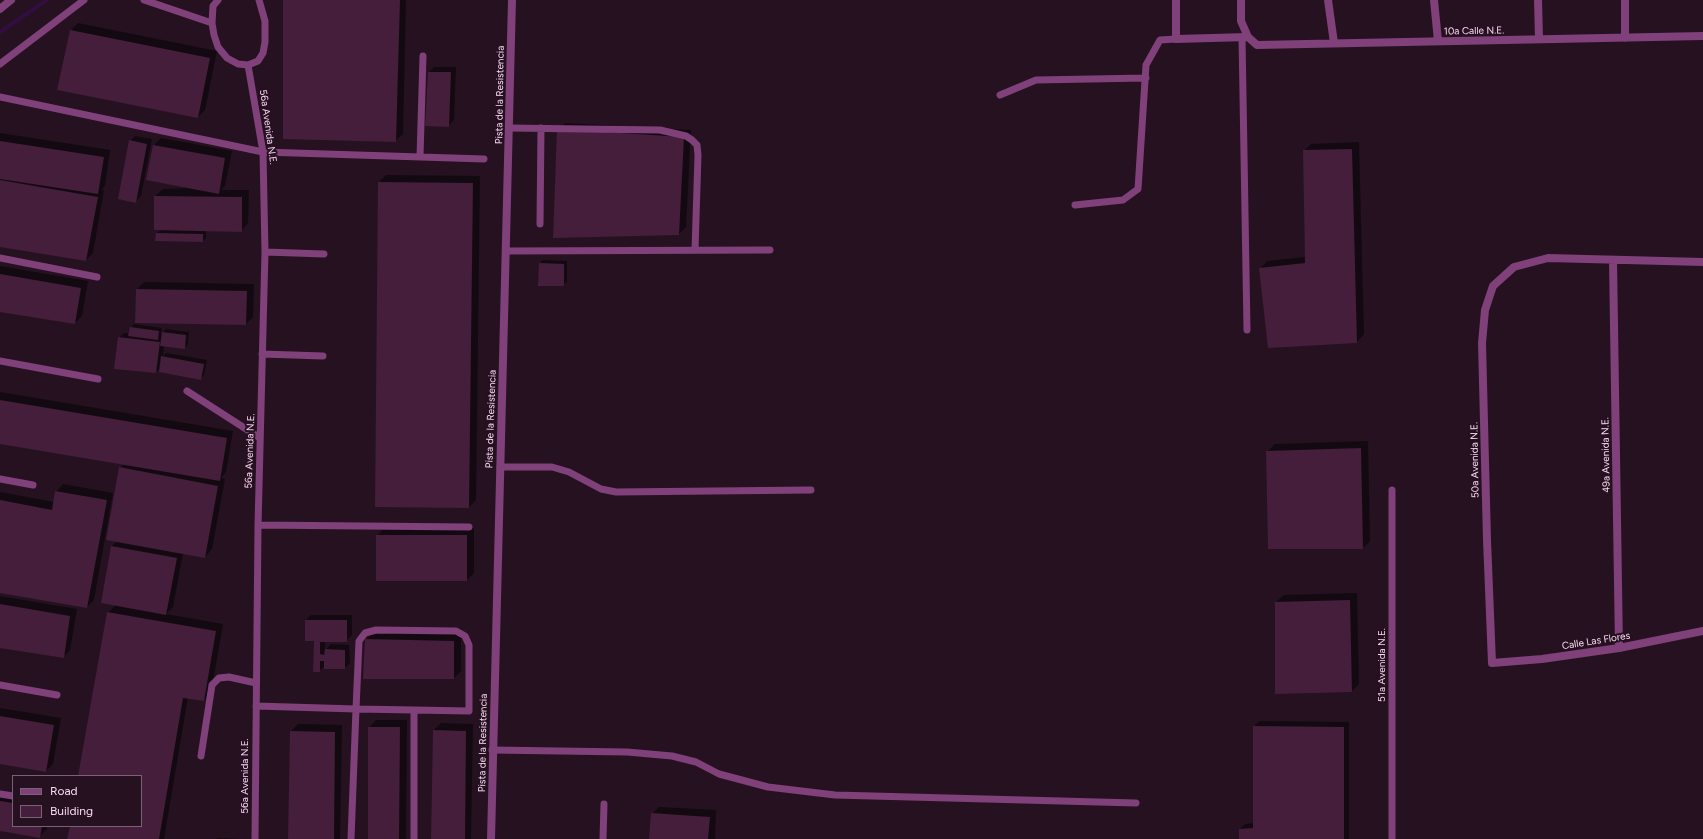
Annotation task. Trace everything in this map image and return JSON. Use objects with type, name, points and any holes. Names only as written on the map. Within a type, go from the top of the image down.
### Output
[{"type":"street","points":[[0,9],[11,0]]},
{"type":"street","name":"Pista de la Resistencia","points":[[491,839],[492,750],[512,0]]},
{"type":"street","points":[[1176,0],[1176,39],[1245,37],[1241,21],[1241,0]]},
{"type":"street","points":[[1328,0],[1334,43]]},
{"type":"street","points":[[1434,0],[1438,41]]},
{"type":"street","points":[[1538,0],[1538,39]]},
{"type":"street","points":[[1625,0],[1626,38]]},
{"type":"street","name":"10a Calle N.E.","points":[[1245,37],[1257,45],[1703,36]]},
{"type":"street","name":"50a Avenida N.E.","points":[[1492,663],[1482,343],[1485,310],[1494,286],[1514,268],[1548,258],[1613,261]]},
{"type":"street","points":[[1613,261],[1703,262]]},
{"type":"street","name":"49a Avenida N.E.","points":[[1613,261],[1619,648]]},
{"type":"street","name":"Calle Las Flores","points":[[1492,663],[1542,659],[1619,648],[1703,631]]},
{"type":"lane","points":[[0,64],[84,0]]},
{"type":"lane","points":[[144,0],[212,23]]},
{"type":"lane","points":[[218,0],[213,6],[212,23],[218,47],[227,58],[238,64],[248,66],[258,60],[263,53],[265,42],[265,21],[259,0]]},
{"type":"lane","points":[[1245,37],[1247,330]]},
{"type":"lane","points":[[1075,205],[1123,200],[1138,189],[1146,65],[1160,40],[1176,39]]},
{"type":"lane","points":[[420,157],[423,56]]},
{"type":"lane","name":"56a Avenida N.E.","points":[[248,66],[263,152],[265,252],[258,525],[255,839]]},
{"type":"lane","points":[[1000,95],[1036,80],[1146,78]]},
{"type":"lane","points":[[0,97],[263,152],[484,159]]},
{"type":"lane","points":[[509,128],[660,130],[686,136],[696,145],[698,155],[695,250]]},
{"type":"lane","points":[[540,224],[541,128]]},
{"type":"lane","points":[[506,252],[770,250]]},
{"type":"lane","points":[[265,252],[324,254]]},
{"type":"lane","points":[[0,258],[97,276]]},
{"type":"lane","points":[[262,354],[323,356]]},
{"type":"lane","points":[[0,361],[98,379]]},
{"type":"lane","points":[[187,391],[260,438]]},
{"type":"lane","points":[[500,467],[552,467],[569,472],[601,489],[616,492],[812,490]]},
{"type":"lane","points":[[0,479],[33,485]]},
{"type":"lane","name":"51a Avenida N.E.","points":[[1392,490],[1392,839]]},
{"type":"lane","points":[[258,525],[469,527]]},
{"type":"lane","points":[[256,706],[356,709],[469,711],[469,645],[465,636],[456,631],[376,630],[364,633],[359,641],[356,709],[351,839]]},
{"type":"lane","points":[[201,756],[212,685],[219,678],[229,677],[256,683]]},
{"type":"lane","points":[[0,685],[57,695]]},
{"type":"lane","points":[[414,710],[414,839]]},
{"type":"lane","points":[[492,750],[627,752],[672,756],[696,762],[719,774],[768,787],[835,795],[1136,802]]},
{"type":"lane","points":[[0,794],[12,796]]},
{"type":"lane","points":[[603,839],[604,804]]},
{"type":"building","points":[[283,0],[400,0],[396,142],[283,139]]},
{"type":"building","points":[[70,30],[210,58],[198,118],[57,90]]},
{"type":"building","points":[[428,72],[451,72],[449,127],[425,126]]},
{"type":"building","points":[[557,129],[684,137],[679,235],[553,238]]},
{"type":"building","points":[[129,140],[147,144],[136,203],[118,199]]},
{"type":"building","points":[[0,141],[104,157],[98,194],[0,179]]},
{"type":"building","points":[[153,145],[225,158],[219,194],[146,180]]},
{"type":"building","points":[[1352,149],[1357,343],[1268,348],[1259,268],[1305,263],[1303,150]]},
{"type":"building","points":[[0,180],[98,197],[86,261],[0,247]]},
{"type":"building","points":[[378,182],[473,183],[469,508],[375,507]]},
{"type":"building","points":[[154,196],[242,197],[242,232],[154,230]]},
{"type":"building","points":[[156,233],[203,234],[203,242],[155,241]]},
{"type":"building","points":[[539,263],[564,264],[564,286],[538,286]]},
{"type":"building","points":[[0,274],[81,288],[75,324],[0,312]]},
{"type":"building","points":[[136,289],[247,291],[246,325],[135,323]]},
{"type":"building","points":[[130,327],[159,331],[158,340],[128,336]]},
{"type":"building","points":[[162,332],[186,335],[185,349],[160,346]]},
{"type":"building","points":[[118,337],[160,342],[156,373],[114,369]]},
{"type":"building","points":[[161,356],[204,364],[201,380],[159,372]]},
{"type":"building","points":[[0,400],[227,438],[220,481],[0,444]]},
{"type":"building","points":[[1361,448],[1363,549],[1268,549],[1266,451]]},
{"type":"building","points":[[119,467],[218,486],[205,558],[106,540]]},
{"type":"building","points":[[55,491],[107,500],[87,608],[0,593],[0,500],[52,510]]},
{"type":"building","points":[[376,535],[467,535],[467,581],[376,581]]},
{"type":"building","points":[[111,546],[177,558],[166,615],[101,603]]},
{"type":"building","points":[[1350,600],[1352,692],[1275,694],[1275,602]]},
{"type":"building","points":[[0,604],[70,616],[64,658],[0,648]]},
{"type":"building","points":[[107,612],[216,631],[204,701],[183,698],[159,839],[67,839],[70,827],[142,827],[142,775],[78,775]]},
{"type":"building","points":[[305,620],[347,620],[347,642],[320,642],[320,654],[324,655],[325,649],[345,650],[345,669],[324,669],[324,661],[320,661],[320,672],[313,672],[314,641],[305,641]]},
{"type":"building","points":[[365,639],[454,641],[454,679],[363,679]]},
{"type":"building","points":[[0,716],[54,725],[46,772],[0,764]]},
{"type":"building","points":[[1253,726],[1344,727],[1344,839],[1239,839],[1239,829],[1253,828]]},
{"type":"building","points":[[368,727],[400,727],[399,839],[368,839]]},
{"type":"building","points":[[433,730],[466,731],[465,839],[431,839]]},
{"type":"building","points":[[290,731],[335,732],[334,839],[288,839]]},
{"type":"building","points":[[0,801],[12,803],[12,827],[42,827],[40,838],[0,831]]},
{"type":"building","points":[[651,813],[710,817],[708,839],[649,839]]},
{"type":"waterway","points":[[0,32],[47,0]]}]
